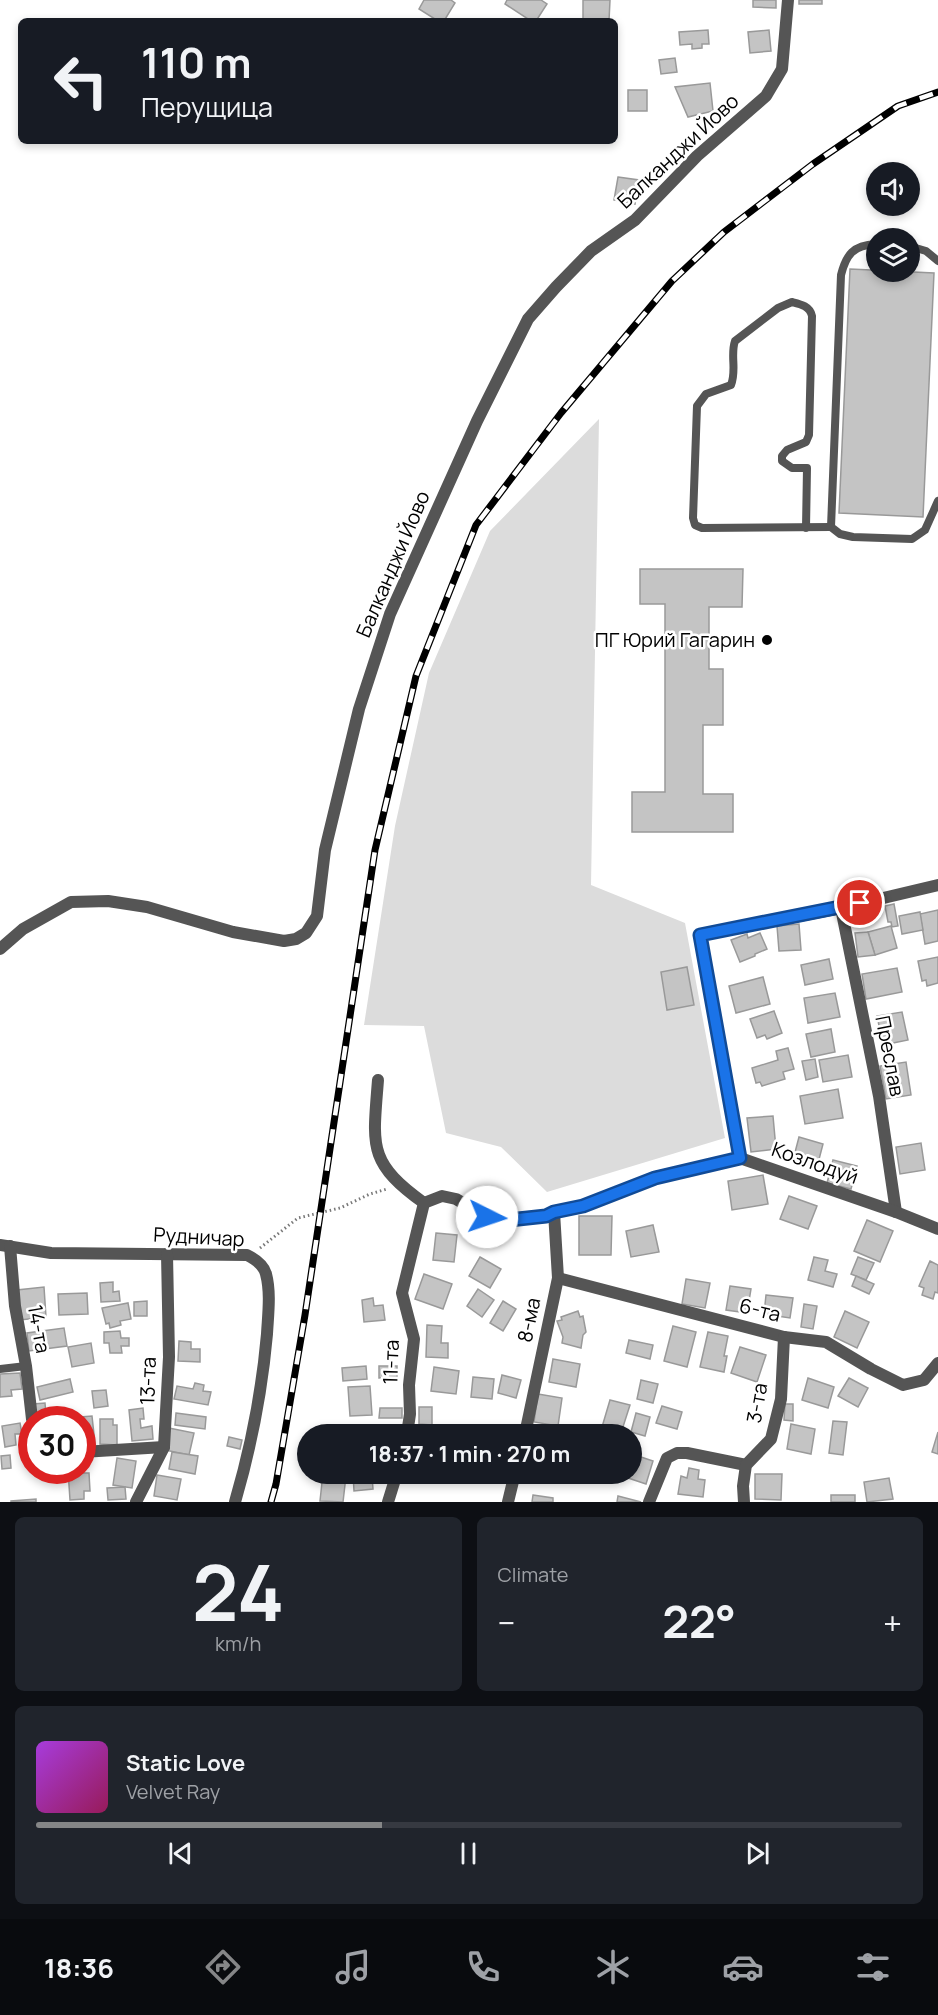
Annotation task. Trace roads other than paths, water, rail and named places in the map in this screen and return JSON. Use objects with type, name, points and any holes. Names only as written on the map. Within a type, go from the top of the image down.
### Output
[{"type":"street","name":"Балканджи Йово","points":[[0,949],[23,929],[71,902],[108,902],[147,907],[233,932],[284,941],[296,939],[306,933],[317,916],[325,850],[359,709],[390,614],[472,431],[528,319],[591,251],[635,220],[697,156],[766,96],[782,69],[788,0]]},
{"type":"street","points":[[740,1158],[700,935],[841,908],[938,885]]},
{"type":"street","name":"Преслав","points":[[841,908],[879,1096],[896,1212]]},
{"type":"street","points":[[378,1080],[374,1140],[381,1162],[401,1185],[424,1203]]},
{"type":"street","name":"Козлодуй","points":[[424,1203],[442,1196],[456,1199],[487,1217],[509,1220],[546,1216],[583,1206],[655,1178],[740,1158],[896,1212],[938,1229]]},
{"type":"street","name":"11-та","points":[[408,1424],[409,1385],[414,1339],[402,1293],[424,1203]]},
{"type":"street","name":"8-ма","points":[[527,1424],[558,1278],[554,1212]]},
{"type":"street","name":"Рудничар","points":[[5,1246],[51,1253],[248,1255],[257,1261],[266,1272],[269,1304],[260,1394],[235,1502]]},
{"type":"street","name":"14-та","points":[[5,1246],[26,1366],[31,1406]]},
{"type":"street","name":"13-та","points":[[136,1502],[164,1447],[169,1357],[167,1254]]},
{"type":"street","name":"6-та","points":[[558,1278],[784,1336],[826,1342],[871,1370],[903,1385],[924,1380],[938,1363]]},
{"type":"street","name":"3-та","points":[[746,1465],[771,1439],[781,1399],[784,1336]]},
{"type":"street","points":[[96,1451],[164,1447]]},
{"type":"street","points":[[649,1502],[667,1458],[677,1453],[746,1465],[744,1502]]},
{"type":"street","points":[[388,1502],[394,1484]]},
{"type":"street","points":[[508,1502],[512,1484]]},
{"type":"lane","points":[[831,527],[842,275],[845,260],[856,248],[866,246]]},
{"type":"lane","points":[[920,249],[926,251],[938,261]]},
{"type":"lane","points":[[806,528],[807,468],[792,468],[782,461],[782,456],[788,450],[806,442],[809,435],[812,316],[811,310],[792,302],[778,308],[735,341],[733,347],[735,377],[731,385],[706,394],[697,406],[693,518],[695,525],[702,528],[806,528],[831,527],[840,534],[853,537],[912,538],[924,530],[938,501]]},
{"type":"lane","points":[[0,1369],[26,1366]]},
{"type":"railway","points":[[271,1502],[305,1315],[375,850],[416,676],[476,525],[561,413],[672,281],[724,232],[813,164],[898,106],[938,92]]},
{"type":"place","name":"ПГ Юрий Гагарин","points":[[767,640]]}]
